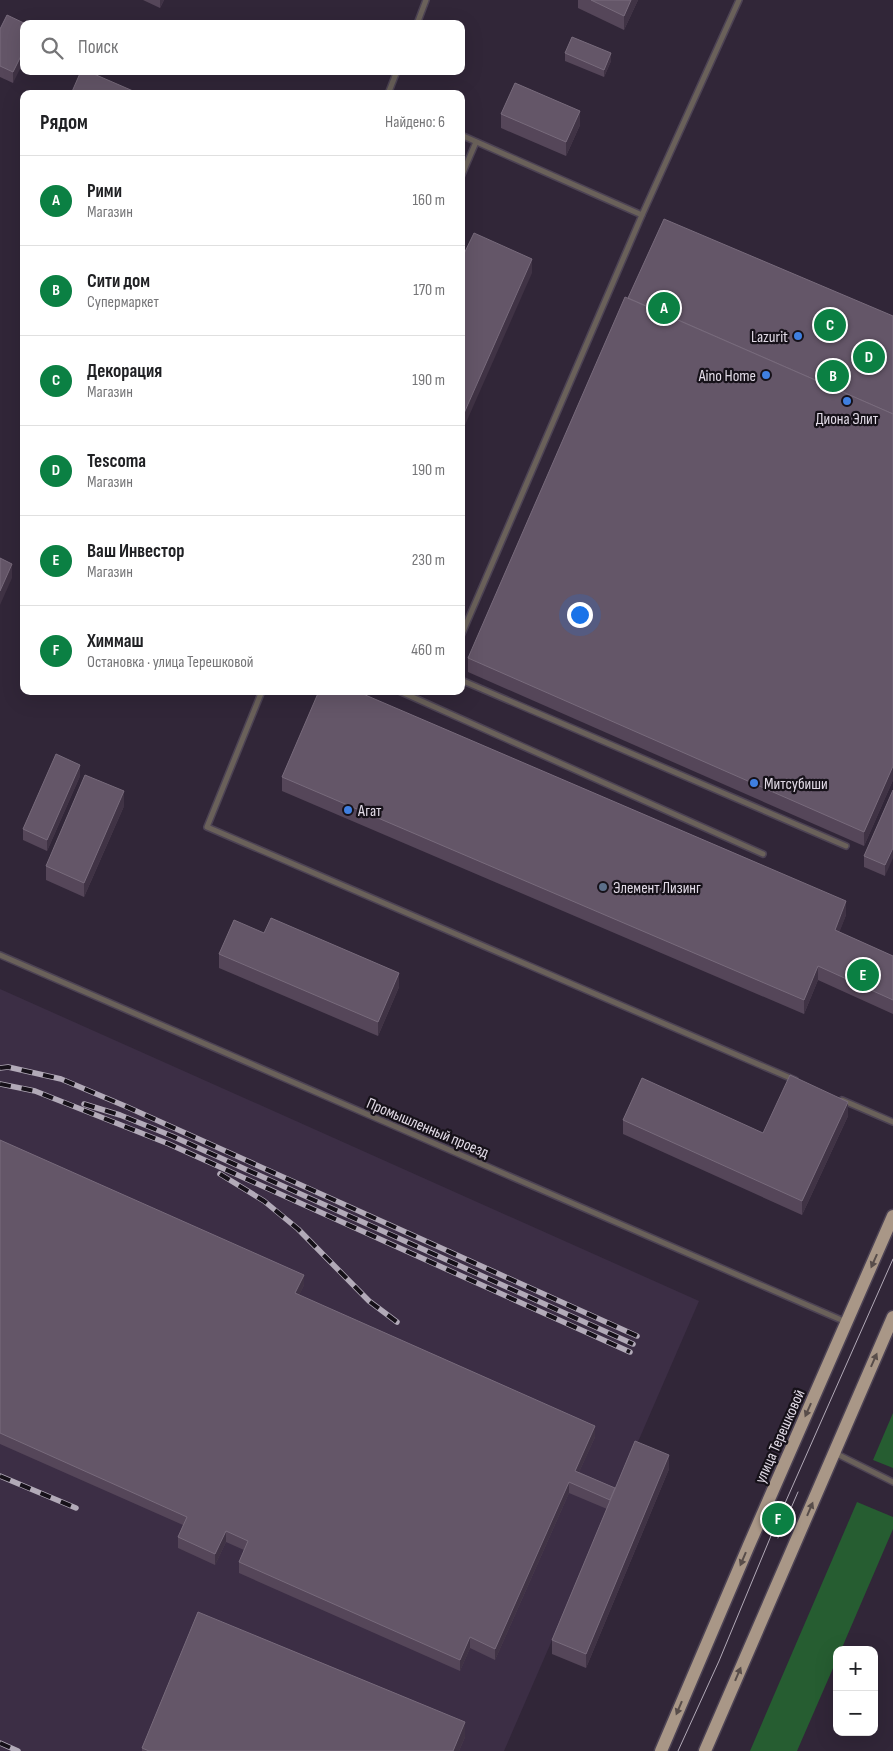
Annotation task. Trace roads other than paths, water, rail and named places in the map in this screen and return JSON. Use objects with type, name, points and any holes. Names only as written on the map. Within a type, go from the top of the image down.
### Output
[{"type":"main road","name":"улица Терешковой","points":[[661,1751],[893,1216]]},
{"type":"main road","points":[[705,1751],[893,1317]]},
{"type":"lane","points":[[418,20],[426,0]]},
{"type":"lane","points":[[465,627],[642,215],[739,0]]},
{"type":"lane","points":[[390,90],[395,75]]},
{"type":"lane","points":[[465,137],[642,215]]},
{"type":"lane","points":[[465,168],[476,142]]},
{"type":"lane","points":[[465,682],[846,846]]},
{"type":"lane","points":[[260,695],[207,826],[804,1084]]},
{"type":"lane","points":[[408,695],[763,854]]},
{"type":"lane","name":"Промышленный проезд","points":[[0,955],[847,1323]]},
{"type":"lane","points":[[836,1098],[893,1122]]},
{"type":"lane","points":[[834,1452],[893,1482]]},
{"type":"tram line","points":[[678,1751],[719,1661],[778,1519],[893,1259]]},
{"type":"tram line","points":[[778,1538],[798,1492]]},
{"type":"railway","points":[[0,1068],[8,1067],[61,1079],[637,1336]]},
{"type":"railway","points":[[0,1084],[35,1091],[169,1144],[630,1352]]},
{"type":"railway","points":[[84,1104],[120,1115],[172,1136],[633,1344]]},
{"type":"railway","points":[[220,1174],[264,1201],[298,1229],[369,1301],[397,1322]]},
{"type":"railway","points":[[0,1476],[76,1508]]},
{"type":"railway","points":[[0,1743],[18,1751]]},
{"type":"place","name":"Рими","points":[[664,308]]},
{"type":"place","name":"Декорация","points":[[830,325]]},
{"type":"place","name":"Lazurit","points":[[798,336]]},
{"type":"place","name":"Tescoma","points":[[869,357]]},
{"type":"place","name":"Aino Home","points":[[766,375]]},
{"type":"place","name":"Сити дом","points":[[833,376]]},
{"type":"place","name":"Диона Элит","points":[[847,401]]},
{"type":"place","name":"Митсубиши","points":[[754,783]]},
{"type":"place","name":"Агат","points":[[348,810]]},
{"type":"place","name":"Элемент Лизинг","points":[[603,887]]},
{"type":"place","name":"Ваш Инвестор","points":[[863,975]]},
{"type":"place","name":"Химмаш","points":[[778,1519]]}]
